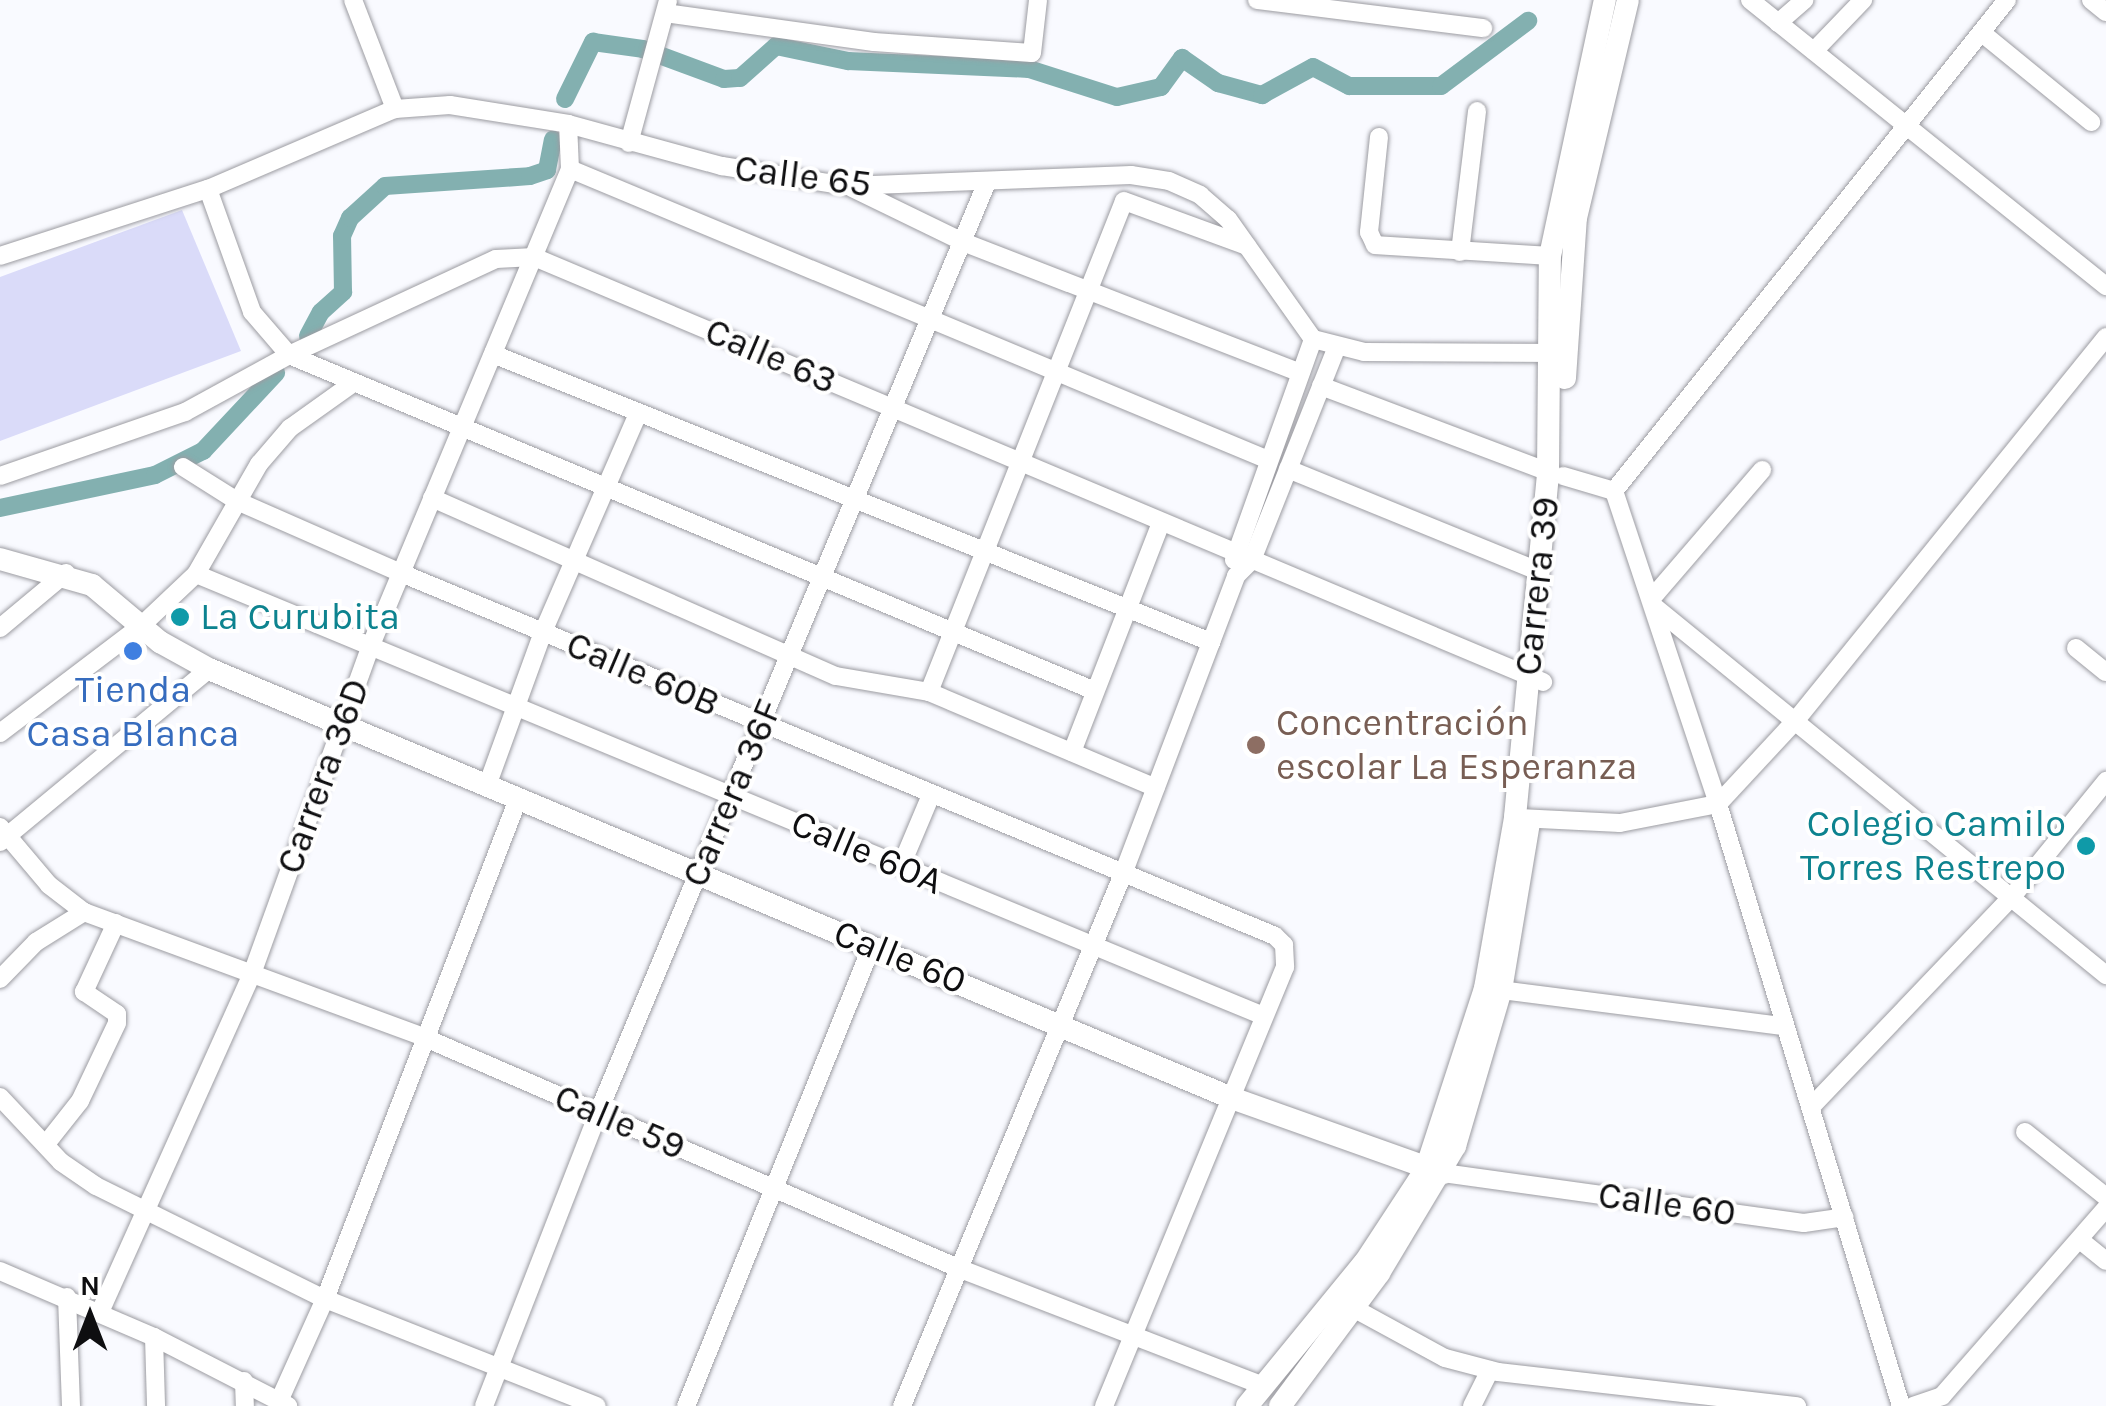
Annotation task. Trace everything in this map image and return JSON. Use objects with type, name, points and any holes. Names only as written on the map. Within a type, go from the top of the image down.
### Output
[{"type":"main road","name":"Carrera 39","points":[[1280,1406],[1355,1309],[1434,1171],[1502,990],[1555,474],[1556,353],[1550,256],[1605,0]]},
{"type":"main road","name":"Carrera 39","points":[[1556,353],[1576,218],[1628,0]]},
{"type":"main road","name":"Carrera 39","points":[[1535,680],[1538,570],[1555,474]]},
{"type":"main road","name":"Calle 60","points":[[0,559],[66,574],[92,585],[141,626],[210,669],[1229,1096],[1434,1171]]},
{"type":"main road","name":"Carrera 39","points":[[1247,1406],[1366,1262],[1434,1171],[1484,988],[1522,818]]},
{"type":"street","points":[[353,0],[395,110]]},
{"type":"street","points":[[628,143],[666,6],[874,42],[1032,52],[1038,0]]},
{"type":"street","points":[[1257,0],[1381,8],[1483,28]]},
{"type":"street","points":[[1750,0],[2106,286]]},
{"type":"street","points":[[1778,23],[1804,0]]},
{"type":"street","points":[[1814,51],[1863,0]]},
{"type":"street","points":[[1614,491],[2007,0]]},
{"type":"street","points":[[2091,0],[2106,12]]},
{"type":"street","points":[[1982,32],[2091,122]]},
{"type":"street","name":"Calle 65","points":[[0,256],[208,190],[395,110],[482,108],[568,124],[628,143],[789,180],[847,186],[1131,175],[1168,181],[1200,195],[1250,247],[1313,339]]},
{"type":"street","points":[[1460,252],[1477,112]]},
{"type":"street","name":"Carrera 36D","points":[[100,1312],[252,971],[371,645],[570,169],[568,124]]},
{"type":"street","points":[[1379,137],[1370,239],[1382,248],[1550,256]]},
{"type":"street","points":[[570,169],[1266,460]]},
{"type":"street","name":"Carrera 36F","points":[[484,1406],[598,1114],[987,182]]},
{"type":"street","points":[[847,186],[963,242],[1300,373]]},
{"type":"street","points":[[208,190],[252,312],[289,355],[1094,691]]},
{"type":"street","points":[[929,692],[1024,462],[1124,201],[1250,247]]},
{"type":"street","points":[[0,476],[185,412],[289,355],[496,259],[534,256]]},
{"type":"street","name":"Calle 63","points":[[534,256],[1535,680]]},
{"type":"street","points":[[1522,818],[1620,823],[1718,804],[1796,720],[2106,336]]},
{"type":"street","points":[[1236,576],[1233,552],[1313,339],[1336,348],[1556,353]]},
{"type":"street","points":[[902,1406],[1094,947],[1236,576],[1252,560],[1336,348]]},
{"type":"street","points":[[492,354],[988,549],[1211,642]]},
{"type":"street","points":[[0,734],[141,626],[196,574],[236,501],[290,428],[353,384]]},
{"type":"street","points":[[1321,386],[1555,474],[1614,491]]},
{"type":"street","points":[[487,786],[543,632],[638,413]]},
{"type":"street","name":"Calle 60B","points":[[183,467],[236,501],[1275,936],[1284,945],[1285,967],[1262,1015]]},
{"type":"street","points":[[1288,469],[1538,570]]},
{"type":"street","points":[[1654,603],[1762,470]]},
{"type":"street","points":[[1614,491],[1718,804],[1782,1026],[1811,1107],[1901,1406]]},
{"type":"street","points":[[432,498],[866,685],[929,692],[1156,788]]},
{"type":"street","points":[[1072,752],[1161,524]]},
{"type":"street","points":[[0,628],[66,574]]},
{"type":"street","name":"Calle 60A","points":[[196,574],[1262,1015]]},
{"type":"street","points":[[1654,603],[2106,974]]},
{"type":"street","points":[[2076,648],[2106,672]]},
{"type":"street","points":[[2,835],[189,692],[210,669]]},
{"type":"street","points":[[1811,1107],[2011,898],[2106,781]]},
{"type":"street","points":[[902,866],[931,794]]},
{"type":"street","points":[[0,1271],[154,1336],[284,1402],[518,799]]},
{"type":"street","name":"Calle 59","points":[[2,835],[49,885],[84,912],[423,1037],[958,1268],[1264,1386]]},
{"type":"street","points":[[0,979],[36,942],[84,912]]},
{"type":"street","points":[[46,1144],[80,1101],[116,1023],[117,1014],[84,992],[116,923]]},
{"type":"street","points":[[686,1406],[872,945]]},
{"type":"street","points":[[1502,990],[1782,1026]]},
{"type":"street","points":[[1104,1406],[1262,1015]]},
{"type":"street","points":[[0,1098],[96,1186],[326,1299],[597,1406]]},
{"type":"street","points":[[2025,1132],[2106,1197]]},
{"type":"street","name":"Calle 60","points":[[1434,1171],[1804,1223],[1844,1217]]},
{"type":"street","points":[[1913,1406],[1948,1401],[2106,1208]]},
{"type":"street","points":[[2080,1240],[2106,1261]]},
{"type":"street","points":[[67,1297],[71,1406]]},
{"type":"street","points":[[1355,1309],[1445,1358],[1490,1370],[1659,1399],[1796,1406]]},
{"type":"street","points":[[154,1336],[156,1406]]},
{"type":"street","points":[[1472,1406],[1490,1370]]},
{"type":"street","points":[[244,1380],[245,1406]]},
{"type":"shaded area","points":[[182,210],[241,351],[0,441],[0,277]]},
{"type":"waterway","points":[[565,99],[593,42],[643,49],[724,79],[740,78],[776,46],[848,61],[1029,69],[1117,97],[1161,87],[1182,58],[1218,83],[1262,95],[1313,67],[1349,86],[1441,86],[1528,21]]},
{"type":"waterway","points":[[308,336],[321,312],[343,292],[342,236],[350,218],[385,186],[530,176],[547,170],[553,140]]},
{"type":"waterway","points":[[0,508],[155,475],[203,451],[276,373]]},
{"type":"place","name":"La Curubita","points":[[180,617]]},
{"type":"place","name":"Tienda Casa Blanca","points":[[133,651]]},
{"type":"place","name":"Concentración escolar La Esperanza","points":[[1256,745]]},
{"type":"place","name":"Colegio Camilo Torres Restrepo","points":[[2086,846]]}]
